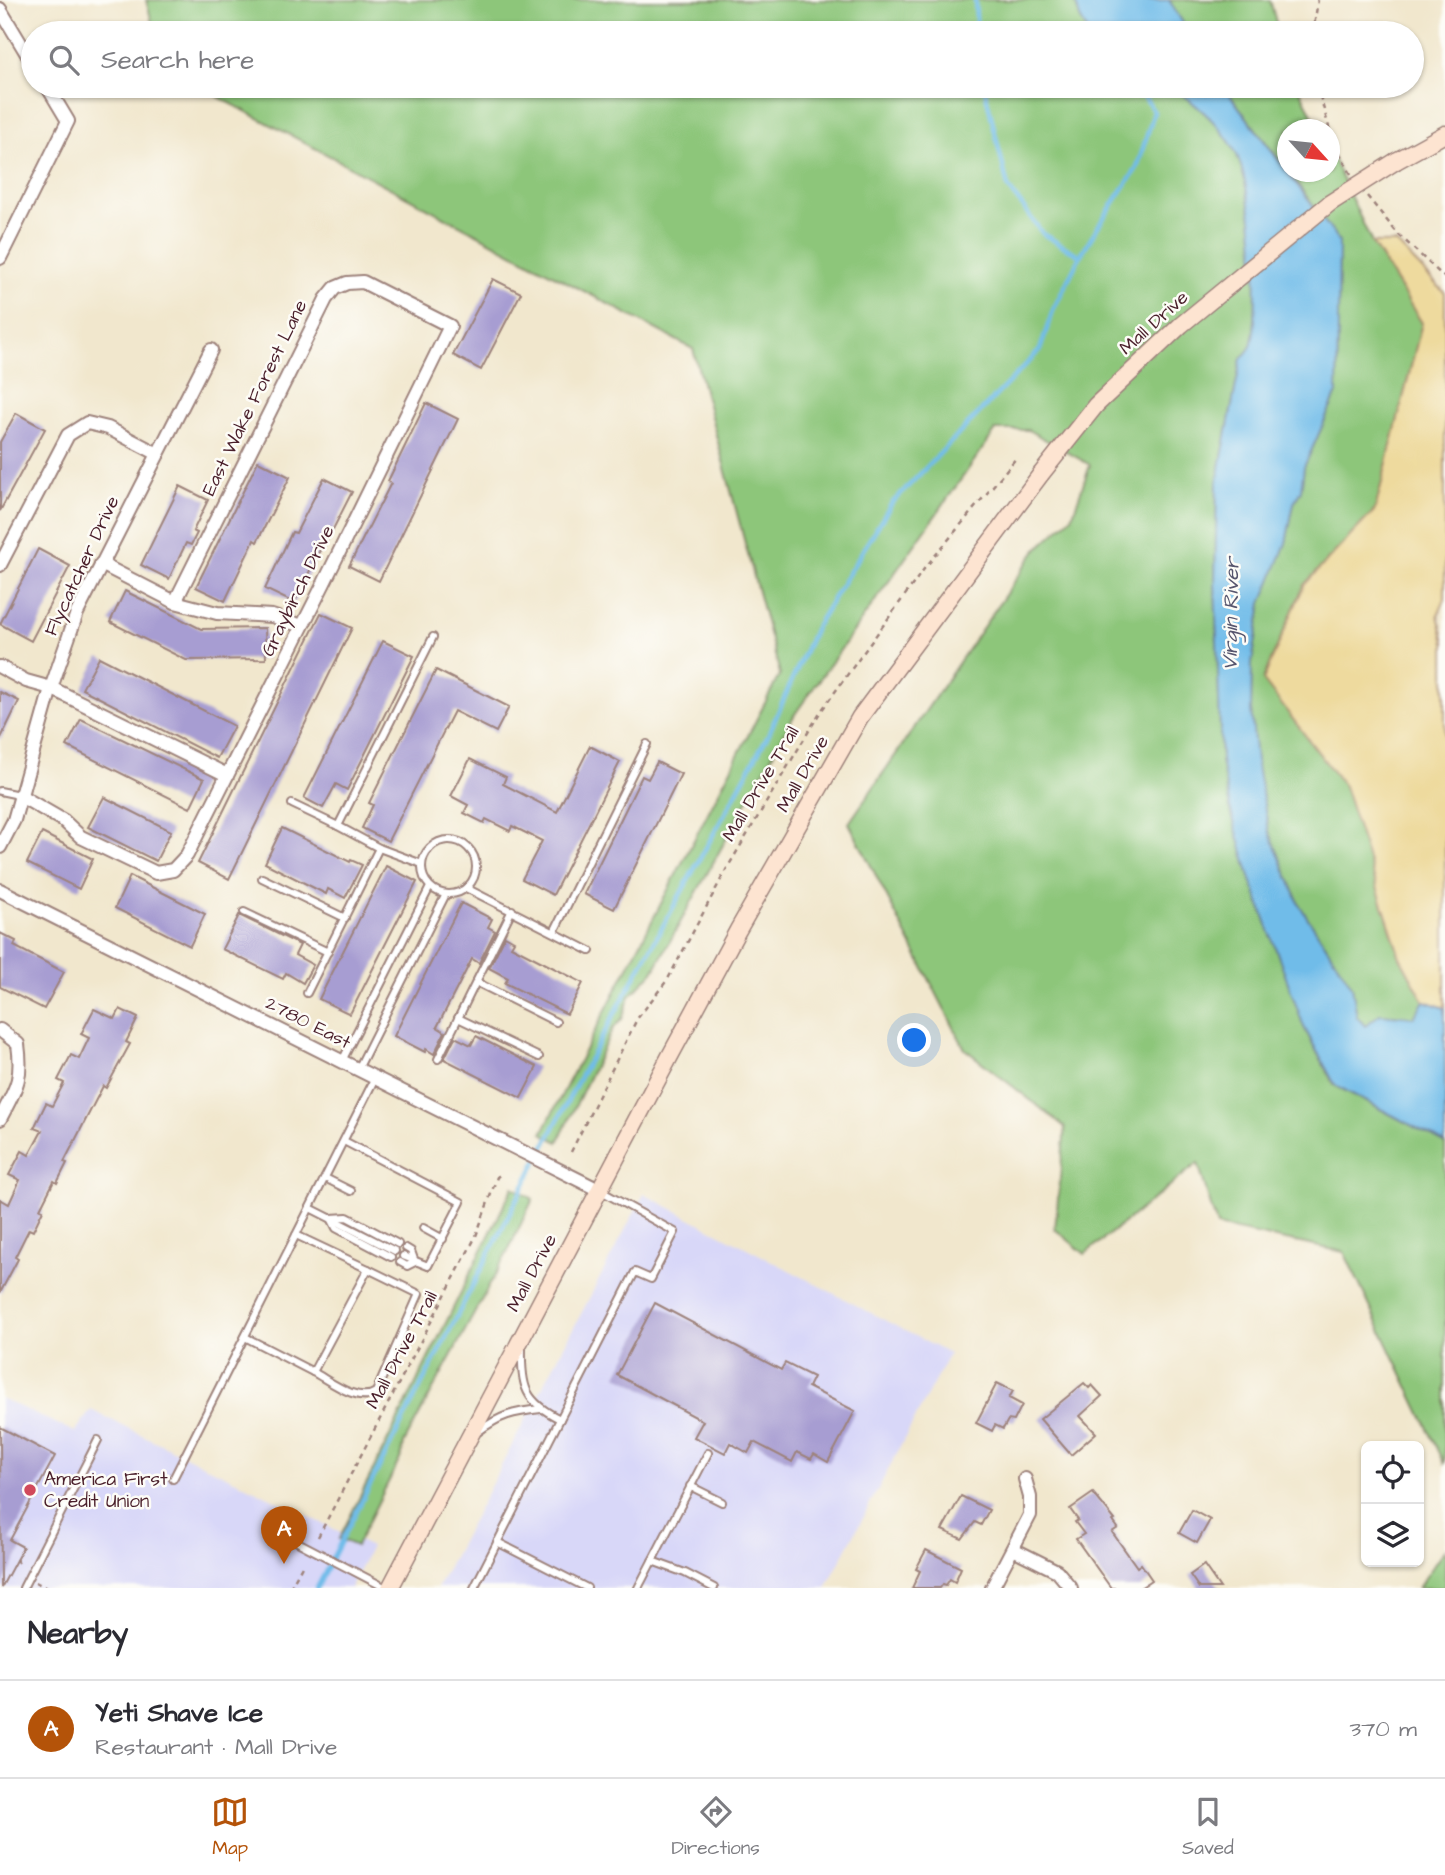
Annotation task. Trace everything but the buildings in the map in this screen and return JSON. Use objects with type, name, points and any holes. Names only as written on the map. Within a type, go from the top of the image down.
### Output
[{"type":"main road","name":"Mall Drive","points":[[388,1588],[738,930],[860,717],[1041,474],[1096,405],[1181,325],[1330,203],[1396,160],[1445,134]]},
{"type":"street","points":[[0,9],[21,44]]},
{"type":"street","points":[[0,258],[68,121],[54,98]]},
{"type":"street","name":"East Wake Forest Lane","points":[[176,602],[326,299],[335,288],[347,283],[363,282],[450,326]]},
{"type":"street","name":"Graybirch Drive","points":[[19,795],[64,821],[81,837],[156,873],[173,870],[187,855],[450,326]]},
{"type":"street","name":"Flycatcher Drive","points":[[0,847],[14,820],[51,688],[77,613],[211,350]]},
{"type":"street","points":[[0,565],[68,435],[87,423],[108,428],[158,454]]},
{"type":"street","points":[[101,565],[176,602],[217,613],[272,616],[302,626]]},
{"type":"street","points":[[0,667],[26,681],[51,688],[227,775]]},
{"type":"street","name":"2780 East","points":[[0,890],[599,1190]]},
{"type":"street","points":[[0,1030],[18,1044],[21,1067],[18,1085],[0,1119]]},
{"type":"street","points":[[992,1588],[1030,1515],[1030,1497],[1025,1479]]},
{"type":"street","points":[[1013,1549],[1057,1571],[1071,1588]]},
{"type":"lane","points":[[338,827],[433,637]]},
{"type":"lane","points":[[554,932],[648,744]]},
{"type":"lane","points":[[0,791],[19,795]]},
{"type":"lane","points":[[292,804],[379,848],[422,864]]},
{"type":"lane","points":[[454,840],[463,842],[470,848],[477,865],[472,882],[466,888],[446,894],[430,887],[425,880],[422,864],[424,856],[436,842],[454,840]]},
{"type":"lane","points":[[307,993],[379,848]]},
{"type":"lane","points":[[262,878],[345,918]]},
{"type":"lane","points":[[342,1061],[430,887]]},
{"type":"lane","points":[[466,888],[590,951]]},
{"type":"lane","points":[[358,1069],[446,894]]},
{"type":"lane","points":[[438,1059],[512,910]]},
{"type":"lane","points":[[244,912],[328,952]]},
{"type":"lane","points":[[476,982],[556,1022]]},
{"type":"lane","points":[[458,1018],[539,1057]]},
{"type":"lane","points":[[173,1479],[376,1078]]},
{"type":"lane","points":[[344,1141],[461,1202],[428,1266],[403,1255]]},
{"type":"lane","points":[[325,1178],[351,1191]]},
{"type":"lane","points":[[474,1588],[635,1272],[651,1279],[675,1232],[599,1190]]},
{"type":"lane","points":[[310,1208],[331,1218],[347,1217],[395,1251],[336,1228],[331,1218]]},
{"type":"lane","points":[[423,1228],[443,1239]]},
{"type":"lane","points":[[245,1337],[360,1397],[376,1392],[419,1294],[296,1235]]},
{"type":"lane","points":[[313,1372],[368,1269]]},
{"type":"lane","points":[[522,1337],[521,1373],[526,1392],[541,1409],[560,1419]]},
{"type":"lane","points":[[468,1440],[492,1421],[513,1412],[541,1409]]},
{"type":"lane","points":[[23,1588],[98,1440]]},
{"type":"lane","points":[[638,1588],[708,1453]]},
{"type":"lane","points":[[691,1486],[722,1502]]},
{"type":"lane","points":[[284,1535],[388,1588]]},
{"type":"lane","points":[[497,1542],[587,1588]]},
{"type":"lane","points":[[652,1561],[685,1573],[714,1588]]},
{"type":"path","points":[[1315,21],[1318,0]]},
{"type":"path","name":"Mall Drive Trail","points":[[570,1152],[637,1019],[668,978],[726,870],[819,715],[923,569],[1017,457]]},
{"type":"path","name":"Mall Drive Trail","points":[[318,1537],[471,1247],[497,1177],[503,1173]]},
{"type":"path","points":[[290,1588],[304,1562]]},
{"type":"shaded area","points":[[644,1194],[949,1354],[826,1588],[437,1588]]},
{"type":"shaded area","points":[[0,1398],[75,1432],[91,1410],[371,1547],[350,1588],[0,1588]]},
{"type":"green space","points":[[146,0],[1075,0],[1082,21],[152,21]]},
{"type":"green space","points":[[1169,0],[1270,0],[1276,21],[1182,21]]},
{"type":"green space","points":[[221,98],[1187,98],[1215,123],[1229,141],[1241,167],[1247,190],[1254,247],[1256,305],[1251,346],[1241,359],[1217,483],[1215,582],[1221,760],[1230,808],[1251,880],[1304,1027],[1334,1085],[1445,1143],[1445,1464],[1344,1252],[1217,1226],[1198,1163],[1085,1254],[1055,1229],[1065,1127],[965,1049],[849,823],[1036,550],[1072,517],[1090,465],[1028,430],[996,430],[795,714],[653,972],[630,996],[622,1019],[612,1030],[558,1142],[542,1133],[780,674],[693,349]]},
{"type":"green space","points":[[1232,98],[1304,98],[1314,119],[1277,119],[1277,157]]},
{"type":"green space","points":[[1340,174],[1372,243],[1422,323],[1375,510],[1304,585],[1263,679],[1344,786],[1400,957],[1424,1001],[1414,1017],[1380,1014],[1365,1026],[1357,1017],[1352,986],[1300,906],[1269,831],[1256,761],[1251,710],[1252,662],[1262,603],[1286,543],[1294,503],[1301,490],[1304,467],[1337,393],[1339,241],[1296,182],[1340,182]]},
{"type":"green space","points":[[513,1187],[533,1199],[507,1253],[404,1443],[402,1455],[356,1546],[339,1539]]},
{"type":"green space","points":[[1445,1549],[1445,1588],[1418,1588]]},
{"type":"sand","points":[[1372,243],[1396,243],[1445,293],[1445,599],[1438,615],[1445,642],[1445,1008],[1424,1001],[1400,957],[1344,786],[1263,680],[1304,585],[1375,510],[1422,323]]},
{"type":"water","points":[[1075,0],[1169,0],[1182,21],[1082,21]]},
{"type":"water","name":"Virgin River","points":[[1187,98],[1232,98],[1277,158],[1277,182],[1295,182],[1339,241],[1337,393],[1304,467],[1301,490],[1294,503],[1286,543],[1262,603],[1252,662],[1251,710],[1256,761],[1269,831],[1300,906],[1352,986],[1357,1017],[1365,1026],[1380,1014],[1414,1017],[1424,1001],[1445,1008],[1445,1143],[1335,1085],[1304,1027],[1251,880],[1230,808],[1221,760],[1215,582],[1217,483],[1241,359],[1251,346],[1256,277],[1251,218],[1241,167],[1235,151],[1215,123]]},
{"type":"waterway","points":[[975,0],[976,21]]},
{"type":"waterway","points":[[987,98],[1008,187],[1043,234],[1080,256]]},
{"type":"waterway","points":[[317,1588],[580,1077],[769,733],[815,628],[892,503],[1040,350],[1053,310],[1080,256],[1137,168],[1154,112],[1145,98]]},
{"type":"place","name":"America First Credit Union","points":[[30,1490]]},
{"type":"place","name":"Yeti Shave Ice","points":[[284,1564]]}]
